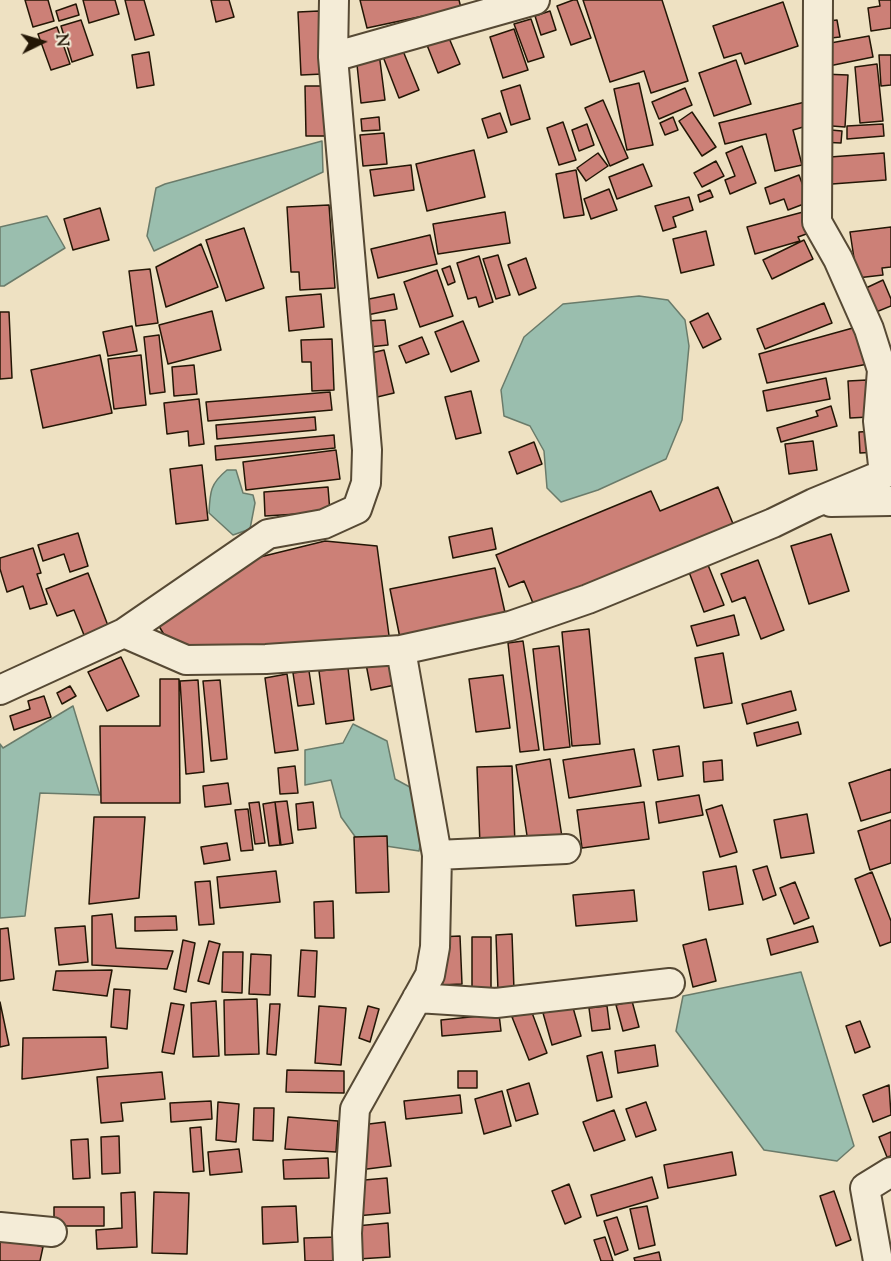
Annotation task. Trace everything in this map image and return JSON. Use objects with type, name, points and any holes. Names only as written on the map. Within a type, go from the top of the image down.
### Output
[{"type":"street","points":[[0,690],[124,633],[268,534],[324,524],[357,509],[366,483],[367,450],[333,57],[334,0]]},
{"type":"street","points":[[333,57],[535,0]]},
{"type":"street","points":[[124,633],[186,660],[266,659],[401,650],[510,626],[588,599],[773,523],[884,474],[878,421],[882,370],[869,329],[838,259],[817,222],[818,0]]},
{"type":"street","points":[[814,503],[891,501]]},
{"type":"street","points":[[348,1261],[347,1233],[355,1109],[430,975],[435,947],[437,855],[401,650]]},
{"type":"street","points":[[437,855],[566,849]]},
{"type":"street","points":[[417,998],[496,1003],[670,983]]},
{"type":"street","points":[[878,1261],[865,1188],[891,1172]]},
{"type":"street","points":[[0,1227],[52,1232]]},
{"type":"shaded area","points":[[322,141],[323,172],[154,251],[147,236],[156,188]]},
{"type":"shaded area","points":[[47,216],[65,248],[4,286],[0,286],[0,227]]},
{"type":"shaded area","points":[[639,296],[668,300],[685,320],[689,346],[682,420],[666,459],[598,490],[561,502],[547,488],[544,451],[530,426],[504,416],[501,390],[524,337],[563,304]]},
{"type":"shaded area","points":[[227,470],[236,470],[243,493],[253,495],[255,503],[250,529],[233,535],[209,513],[212,489]]},
{"type":"shaded area","points":[[73,706],[100,795],[40,793],[25,916],[0,918],[0,744],[3,748]]},
{"type":"shaded area","points":[[353,724],[387,741],[395,779],[419,792],[426,818],[419,851],[359,842],[341,817],[331,780],[305,785],[305,750],[343,743]]},
{"type":"shaded area","points":[[801,972],[854,1146],[837,1161],[764,1150],[676,1031],[683,996]]},
{"type":"building","points":[[25,0],[48,0],[54,21],[33,27]]},
{"type":"building","points":[[83,0],[115,0],[119,14],[89,23]]},
{"type":"building","points":[[125,0],[144,0],[154,35],[135,40]]},
{"type":"building","points":[[211,0],[229,0],[234,17],[216,22]]},
{"type":"building","points":[[360,0],[459,0],[461,8],[367,28]]},
{"type":"building","points":[[577,0],[591,38],[571,45],[557,6]]},
{"type":"building","points":[[583,0],[662,0],[688,81],[651,93],[644,71],[610,82]]},
{"type":"building","points":[[879,0],[891,0],[891,28],[871,31],[868,8],[880,6]]},
{"type":"building","points":[[783,2],[798,46],[745,64],[741,53],[724,58],[713,26]]},
{"type":"building","points":[[76,4],[79,15],[59,21],[56,11]]},
{"type":"building","points":[[319,11],[323,74],[301,75],[298,12]]},
{"type":"building","points":[[550,11],[556,30],[541,35],[535,16]]},
{"type":"building","points":[[531,19],[544,57],[528,62],[514,24]]},
{"type":"building","points":[[81,20],[93,55],[72,62],[61,26]]},
{"type":"building","points":[[837,20],[840,37],[822,39],[820,22]]},
{"type":"building","points":[[57,27],[70,64],[51,70],[38,34]]},
{"type":"building","points":[[514,29],[528,70],[503,78],[490,37]]},
{"type":"building","points":[[446,31],[460,64],[438,73],[425,40]]},
{"type":"building","points":[[869,36],[873,57],[829,66],[825,44]]},
{"type":"building","points":[[401,46],[419,90],[399,98],[382,54]]},
{"type":"building","points":[[149,52],[154,85],[137,88],[132,55]]},
{"type":"building","points":[[379,53],[385,100],[361,103],[356,55]]},
{"type":"building","points":[[879,55],[891,55],[891,85],[881,86]]},
{"type":"building","points":[[736,60],[751,104],[714,116],[699,73]]},
{"type":"building","points":[[877,64],[883,121],[860,123],[855,67]]},
{"type":"building","points":[[822,74],[848,75],[845,127],[819,125]]},
{"type":"building","points":[[639,83],[653,145],[627,150],[614,89]]},
{"type":"building","points":[[520,85],[530,119],[511,125],[501,91]]},
{"type":"building","points":[[305,86],[326,86],[326,136],[306,136]]},
{"type":"building","points":[[685,88],[692,105],[659,119],[652,102]]},
{"type":"building","points":[[603,100],[628,158],[610,166],[585,108]]},
{"type":"building","points":[[805,102],[810,125],[793,130],[802,165],[775,171],[766,134],[725,144],[719,123]]},
{"type":"building","points":[[692,112],[716,147],[702,156],[679,121]]},
{"type":"building","points":[[500,113],[507,132],[488,138],[482,119]]},
{"type":"building","points":[[379,117],[380,130],[362,131],[361,119]]},
{"type":"building","points":[[673,117],[678,130],[665,135],[660,123]]},
{"type":"building","points":[[563,122],[576,160],[559,165],[547,128]]},
{"type":"building","points":[[587,124],[594,145],[579,151],[572,130]]},
{"type":"building","points":[[883,124],[884,136],[847,139],[847,126]]},
{"type":"building","points":[[820,129],[842,131],[841,143],[819,142]]},
{"type":"building","points":[[384,133],[387,164],[363,166],[360,135]]},
{"type":"building","points":[[742,146],[756,183],[730,194],[725,180],[735,176],[726,153]]},
{"type":"building","points":[[474,150],[485,197],[427,211],[416,164]]},
{"type":"building","points":[[598,153],[608,166],[586,181],[577,168]]},
{"type":"building","points":[[884,153],[886,180],[832,184],[830,157]]},
{"type":"building","points":[[716,161],[724,176],[702,187],[694,173]]},
{"type":"building","points":[[643,164],[652,186],[617,199],[609,177]]},
{"type":"building","points":[[411,165],[414,190],[374,196],[370,170]]},
{"type":"building","points":[[576,170],[584,215],[564,218],[556,174]]},
{"type":"building","points":[[799,175],[809,202],[788,210],[784,199],[770,204],[765,188]]},
{"type":"building","points":[[609,189],[617,210],[591,219],[584,199]]},
{"type":"building","points":[[710,190],[713,197],[700,202],[698,195]]},
{"type":"building","points":[[689,197],[693,210],[673,217],[676,227],[663,231],[655,206]]},
{"type":"building","points":[[329,205],[335,288],[300,290],[299,272],[291,272],[287,207]]},
{"type":"building","points":[[100,208],[109,240],[73,250],[64,219]]},
{"type":"building","points":[[505,212],[510,243],[438,254],[433,224]]},
{"type":"building","points":[[803,212],[809,233],[798,237],[800,241],[755,254],[747,227]]},
{"type":"building","points":[[891,227],[891,267],[882,268],[883,275],[857,278],[850,232]]},
{"type":"building","points":[[244,228],[264,288],[226,301],[206,240]]},
{"type":"building","points":[[706,231],[714,265],[681,273],[673,239]]},
{"type":"building","points":[[430,235],[437,264],[378,278],[371,249]]},
{"type":"building","points":[[804,240],[813,259],[772,279],[763,260]]},
{"type":"building","points":[[201,244],[218,287],[166,307],[156,267]]},
{"type":"building","points":[[498,255],[510,295],[496,299],[483,259]]},
{"type":"building","points":[[479,256],[493,302],[479,307],[476,297],[468,299],[457,263]]},
{"type":"building","points":[[526,258],[536,288],[519,295],[508,265]]},
{"type":"building","points":[[450,266],[455,282],[448,285],[442,269]]},
{"type":"building","points":[[150,269],[158,323],[136,326],[129,271]]},
{"type":"building","points":[[437,270],[453,316],[420,327],[404,282]]},
{"type":"building","points":[[883,280],[891,299],[891,306],[876,312],[866,288]]},
{"type":"building","points":[[321,294],[324,327],[289,331],[286,297]]},
{"type":"building","points":[[394,294],[397,309],[367,315],[364,300]]},
{"type":"building","points":[[824,303],[832,323],[765,349],[757,329]]},
{"type":"building","points":[[212,311],[221,350],[168,364],[159,325]]},
{"type":"building","points":[[0,312],[9,312],[12,378],[0,379]]},
{"type":"building","points":[[708,313],[721,339],[703,348],[690,322]]},
{"type":"building","points":[[385,320],[388,345],[369,347],[367,321]]},
{"type":"building","points":[[463,321],[479,361],[451,372],[435,332]]},
{"type":"building","points":[[132,326],[137,351],[108,356],[103,332]]},
{"type":"building","points":[[860,326],[868,364],[767,383],[759,354]]},
{"type":"building","points":[[159,335],[165,392],[150,394],[144,337]]},
{"type":"building","points":[[422,337],[429,354],[406,363],[399,346]]},
{"type":"building","points":[[332,339],[334,390],[312,391],[311,362],[302,362],[301,340]]},
{"type":"building","points":[[384,350],[394,393],[373,398],[367,354]]},
{"type":"building","points":[[100,355],[112,413],[43,428],[31,370]]},
{"type":"building","points":[[141,355],[146,405],[114,409],[108,359]]},
{"type":"building","points":[[194,365],[197,394],[174,396],[172,367]]},
{"type":"building","points":[[826,378],[830,399],[767,411],[763,391]]},
{"type":"building","points":[[867,380],[869,417],[850,418],[848,381]]},
{"type":"building","points":[[471,391],[481,433],[456,439],[445,397]]},
{"type":"building","points":[[330,392],[332,410],[208,421],[206,402]]},
{"type":"building","points":[[199,399],[204,444],[189,446],[188,431],[167,434],[164,403]]},
{"type":"building","points":[[831,406],[837,426],[781,442],[777,428],[818,416],[816,411]]},
{"type":"building","points":[[315,417],[316,430],[217,439],[216,425]]},
{"type":"building","points":[[876,431],[877,452],[860,453],[859,432]]},
{"type":"building","points":[[334,435],[335,448],[216,460],[215,446]]},
{"type":"building","points":[[813,441],[817,470],[789,474],[785,444]]},
{"type":"building","points":[[534,442],[542,464],[517,474],[509,452]]},
{"type":"building","points":[[336,450],[340,479],[246,490],[243,462]]},
{"type":"building","points":[[202,465],[208,520],[176,524],[170,469]]},
{"type":"building","points":[[328,487],[330,512],[265,516],[264,492]]},
{"type":"building","points":[[718,487],[736,531],[537,613],[524,581],[509,587],[496,555],[651,491],[660,511]]},
{"type":"building","points":[[492,528],[496,549],[453,558],[449,537]]},
{"type":"building","points":[[78,533],[88,566],[70,572],[64,554],[43,561],[38,545]]},
{"type":"building","points":[[831,534],[849,591],[809,604],[791,546]]},
{"type":"building","points":[[325,541],[377,546],[390,643],[173,650],[156,621],[256,558]]},
{"type":"building","points":[[33,548],[41,573],[37,574],[47,604],[30,609],[23,586],[7,592],[0,569],[0,558]]},
{"type":"building","points":[[758,560],[784,630],[761,639],[745,597],[732,602],[721,574]]},
{"type":"building","points":[[708,565],[724,605],[704,612],[689,572]]},
{"type":"building","points":[[495,568],[506,617],[400,638],[390,589]]},
{"type":"building","points":[[88,573],[110,631],[86,640],[74,610],[57,616],[46,589]]},
{"type":"building","points":[[734,615],[739,635],[697,646],[691,626]]},
{"type":"building","points":[[589,629],[600,744],[572,746],[562,632]]},
{"type":"building","points":[[523,641],[539,750],[520,752],[508,643]]},
{"type":"building","points":[[559,646],[570,747],[544,750],[533,649]]},
{"type":"building","points":[[723,653],[732,703],[704,708],[695,658]]},
{"type":"building","points":[[121,657],[139,696],[107,711],[88,672]]},
{"type":"building","points":[[390,660],[395,685],[371,690],[366,664]]},
{"type":"building","points":[[348,668],[354,720],[326,724],[319,671]]},
{"type":"building","points":[[309,671],[314,704],[298,706],[293,673]]},
{"type":"building","points":[[287,674],[298,750],[275,753],[265,678]]},
{"type":"building","points":[[503,675],[510,728],[476,732],[469,679]]},
{"type":"building","points":[[160,679],[179,679],[180,803],[101,803],[100,726],[160,726]]},
{"type":"building","points":[[198,680],[204,772],[186,774],[180,681]]},
{"type":"building","points":[[220,680],[227,759],[211,761],[203,681]]},
{"type":"building","points":[[70,686],[76,696],[62,704],[57,693]]},
{"type":"building","points":[[791,691],[796,710],[747,724],[742,704]]},
{"type":"building","points":[[44,696],[51,717],[14,730],[10,716],[30,709],[28,701]]},
{"type":"building","points":[[798,722],[801,734],[757,746],[754,733]]},
{"type":"building","points":[[679,746],[683,776],[658,780],[653,750]]},
{"type":"building","points":[[634,749],[641,786],[569,798],[563,760]]},
{"type":"building","points":[[550,759],[562,837],[528,842],[516,765]]},
{"type":"building","points":[[722,760],[723,780],[704,782],[703,762]]},
{"type":"building","points":[[295,766],[298,793],[280,794],[278,768]]},
{"type":"building","points":[[512,766],[515,844],[480,845],[477,767]]},
{"type":"building","points":[[891,769],[891,812],[861,821],[849,783]]},
{"type":"building","points":[[228,783],[231,804],[205,807],[203,786]]},
{"type":"building","points":[[699,795],[703,815],[659,823],[656,802]]},
{"type":"building","points":[[287,801],[293,843],[281,845],[275,802]]},
{"type":"building","points":[[259,802],[265,843],[255,844],[249,803]]},
{"type":"building","points":[[275,802],[280,845],[269,846],[263,804]]},
{"type":"building","points":[[313,802],[316,828],[298,830],[296,804]]},
{"type":"building","points":[[644,802],[649,839],[582,848],[577,810]]},
{"type":"building","points":[[722,805],[737,852],[720,857],[706,810]]},
{"type":"building","points":[[248,809],[253,850],[241,851],[235,810]]},
{"type":"building","points":[[807,814],[814,853],[781,858],[774,820]]},
{"type":"building","points":[[94,817],[145,817],[139,898],[89,904]]},
{"type":"building","points":[[891,820],[891,863],[870,870],[858,831]]},
{"type":"building","points":[[387,836],[389,892],[356,893],[354,837]]},
{"type":"building","points":[[227,843],[230,860],[204,864],[201,847]]},
{"type":"building","points":[[736,866],[743,904],[709,910],[703,872]]},
{"type":"building","points":[[767,866],[776,895],[763,900],[753,870]]},
{"type":"building","points":[[276,871],[280,902],[220,908],[217,877]]},
{"type":"building","points":[[872,872],[891,921],[891,942],[880,946],[855,879]]},
{"type":"building","points":[[210,881],[214,924],[199,925],[195,882]]},
{"type":"building","points":[[795,882],[809,918],[794,924],[780,888]]},
{"type":"building","points":[[634,890],[637,921],[576,926],[573,895]]},
{"type":"building","points":[[333,901],[334,938],[315,938],[314,902]]},
{"type":"building","points":[[112,914],[116,948],[173,951],[167,969],[92,965],[92,916]]},
{"type":"building","points":[[176,916],[177,930],[135,931],[135,917]]},
{"type":"building","points":[[85,926],[88,962],[59,965],[55,928]]},
{"type":"building","points":[[813,926],[818,942],[771,955],[767,939]]},
{"type":"building","points":[[8,928],[14,979],[0,981],[0,929]]},
{"type":"building","points":[[512,934],[514,990],[498,991],[496,935]]},
{"type":"building","points":[[460,936],[462,984],[440,985],[438,937]]},
{"type":"building","points":[[472,937],[491,937],[491,996],[472,996]]},
{"type":"building","points":[[706,939],[716,981],[693,987],[683,945]]},
{"type":"building","points":[[183,940],[195,943],[186,992],[174,989]]},
{"type":"building","points":[[209,941],[220,944],[209,984],[198,981]]},
{"type":"building","points":[[301,950],[317,951],[315,997],[298,996]]},
{"type":"building","points":[[223,952],[243,952],[242,993],[222,992]]},
{"type":"building","points":[[251,954],[271,955],[270,995],[249,994]]},
{"type":"building","points":[[112,970],[107,996],[53,990],[56,971]]},
{"type":"building","points":[[114,989],[130,990],[127,1029],[111,1027]]},
{"type":"building","points":[[257,999],[259,1054],[225,1055],[224,1000]]},
{"type":"building","points":[[216,1001],[219,1056],[193,1057],[191,1003]]},
{"type":"building","points":[[632,1001],[639,1027],[623,1031],[616,1005]]},
{"type":"building","points":[[0,1002],[9,1045],[0,1047]]},
{"type":"building","points":[[171,1003],[184,1005],[174,1054],[162,1052]]},
{"type":"building","points":[[270,1004],[280,1004],[276,1055],[267,1054]]},
{"type":"building","points":[[572,1004],[581,1036],[552,1045],[543,1013]]},
{"type":"building","points":[[319,1006],[346,1008],[341,1065],[315,1063]]},
{"type":"building","points":[[368,1006],[379,1009],[370,1042],[359,1038]]},
{"type":"building","points":[[607,1006],[610,1029],[592,1031],[589,1008]]},
{"type":"building","points":[[531,1010],[547,1053],[529,1060],[512,1017]]},
{"type":"building","points":[[499,1014],[501,1031],[442,1036],[441,1020]]},
{"type":"building","points":[[860,1021],[870,1047],[855,1053],[846,1026]]},
{"type":"building","points":[[106,1037],[108,1068],[22,1079],[23,1038]]},
{"type":"building","points":[[655,1045],[658,1066],[618,1073],[615,1051]]},
{"type":"building","points":[[602,1052],[612,1097],[597,1101],[587,1056]]},
{"type":"building","points":[[287,1070],[344,1071],[344,1093],[286,1092]]},
{"type":"building","points":[[458,1071],[477,1071],[477,1088],[458,1088]]},
{"type":"building","points":[[162,1072],[165,1099],[121,1103],[123,1121],[101,1123],[97,1077]]},
{"type":"building","points":[[529,1083],[538,1114],[516,1121],[507,1090]]},
{"type":"building","points":[[889,1085],[891,1115],[873,1122],[863,1095]]},
{"type":"building","points":[[502,1091],[511,1126],[484,1134],[475,1099]]},
{"type":"building","points":[[460,1095],[462,1113],[406,1119],[404,1101]]},
{"type":"building","points":[[211,1101],[212,1119],[171,1122],[170,1103]]},
{"type":"building","points":[[218,1102],[239,1104],[236,1142],[216,1140]]},
{"type":"building","points":[[646,1102],[656,1130],[636,1137],[626,1109]]},
{"type":"building","points":[[254,1108],[274,1108],[273,1141],[253,1140]]},
{"type":"building","points":[[614,1110],[625,1140],[594,1151],[583,1122]]},
{"type":"building","points":[[288,1117],[338,1121],[336,1152],[285,1149]]},
{"type":"building","points":[[385,1122],[391,1166],[359,1170],[353,1126]]},
{"type":"building","points":[[201,1127],[204,1171],[193,1172],[190,1128]]},
{"type":"building","points":[[891,1132],[891,1156],[887,1157],[879,1137]]},
{"type":"building","points":[[119,1136],[120,1173],[102,1174],[101,1137]]},
{"type":"building","points":[[88,1139],[90,1178],[73,1179],[71,1140]]},
{"type":"building","points":[[239,1149],[242,1172],[210,1175],[208,1152]]},
{"type":"building","points":[[732,1152],[736,1175],[668,1188],[664,1165]]},
{"type":"building","points":[[328,1158],[329,1178],[284,1179],[283,1160]]},
{"type":"building","points":[[652,1177],[658,1198],[597,1216],[591,1195]]},
{"type":"building","points":[[387,1178],[390,1213],[356,1216],[353,1181]]},
{"type":"building","points":[[569,1184],[581,1217],[565,1224],[552,1191]]},
{"type":"building","points":[[834,1191],[851,1240],[836,1246],[820,1196]]},
{"type":"building","points":[[135,1192],[137,1247],[97,1249],[96,1230],[122,1228],[121,1193]]},
{"type":"building","points":[[154,1192],[189,1193],[187,1254],[152,1253]]},
{"type":"building","points":[[296,1206],[298,1242],[263,1244],[262,1207]]},
{"type":"building","points":[[647,1206],[655,1245],[639,1249],[630,1209]]},
{"type":"building","points":[[54,1207],[104,1207],[104,1226],[54,1226]]},
{"type":"building","points":[[617,1217],[628,1250],[615,1255],[604,1221]]},
{"type":"building","points":[[388,1223],[390,1257],[358,1259],[356,1226]]},
{"type":"building","points":[[0,1235],[43,1247],[40,1261],[0,1261]]},
{"type":"building","points":[[339,1237],[340,1261],[305,1261],[304,1238]]},
{"type":"building","points":[[605,1237],[613,1261],[601,1261],[594,1240]]},
{"type":"building","points":[[659,1252],[661,1261],[635,1261],[634,1258]]}]
